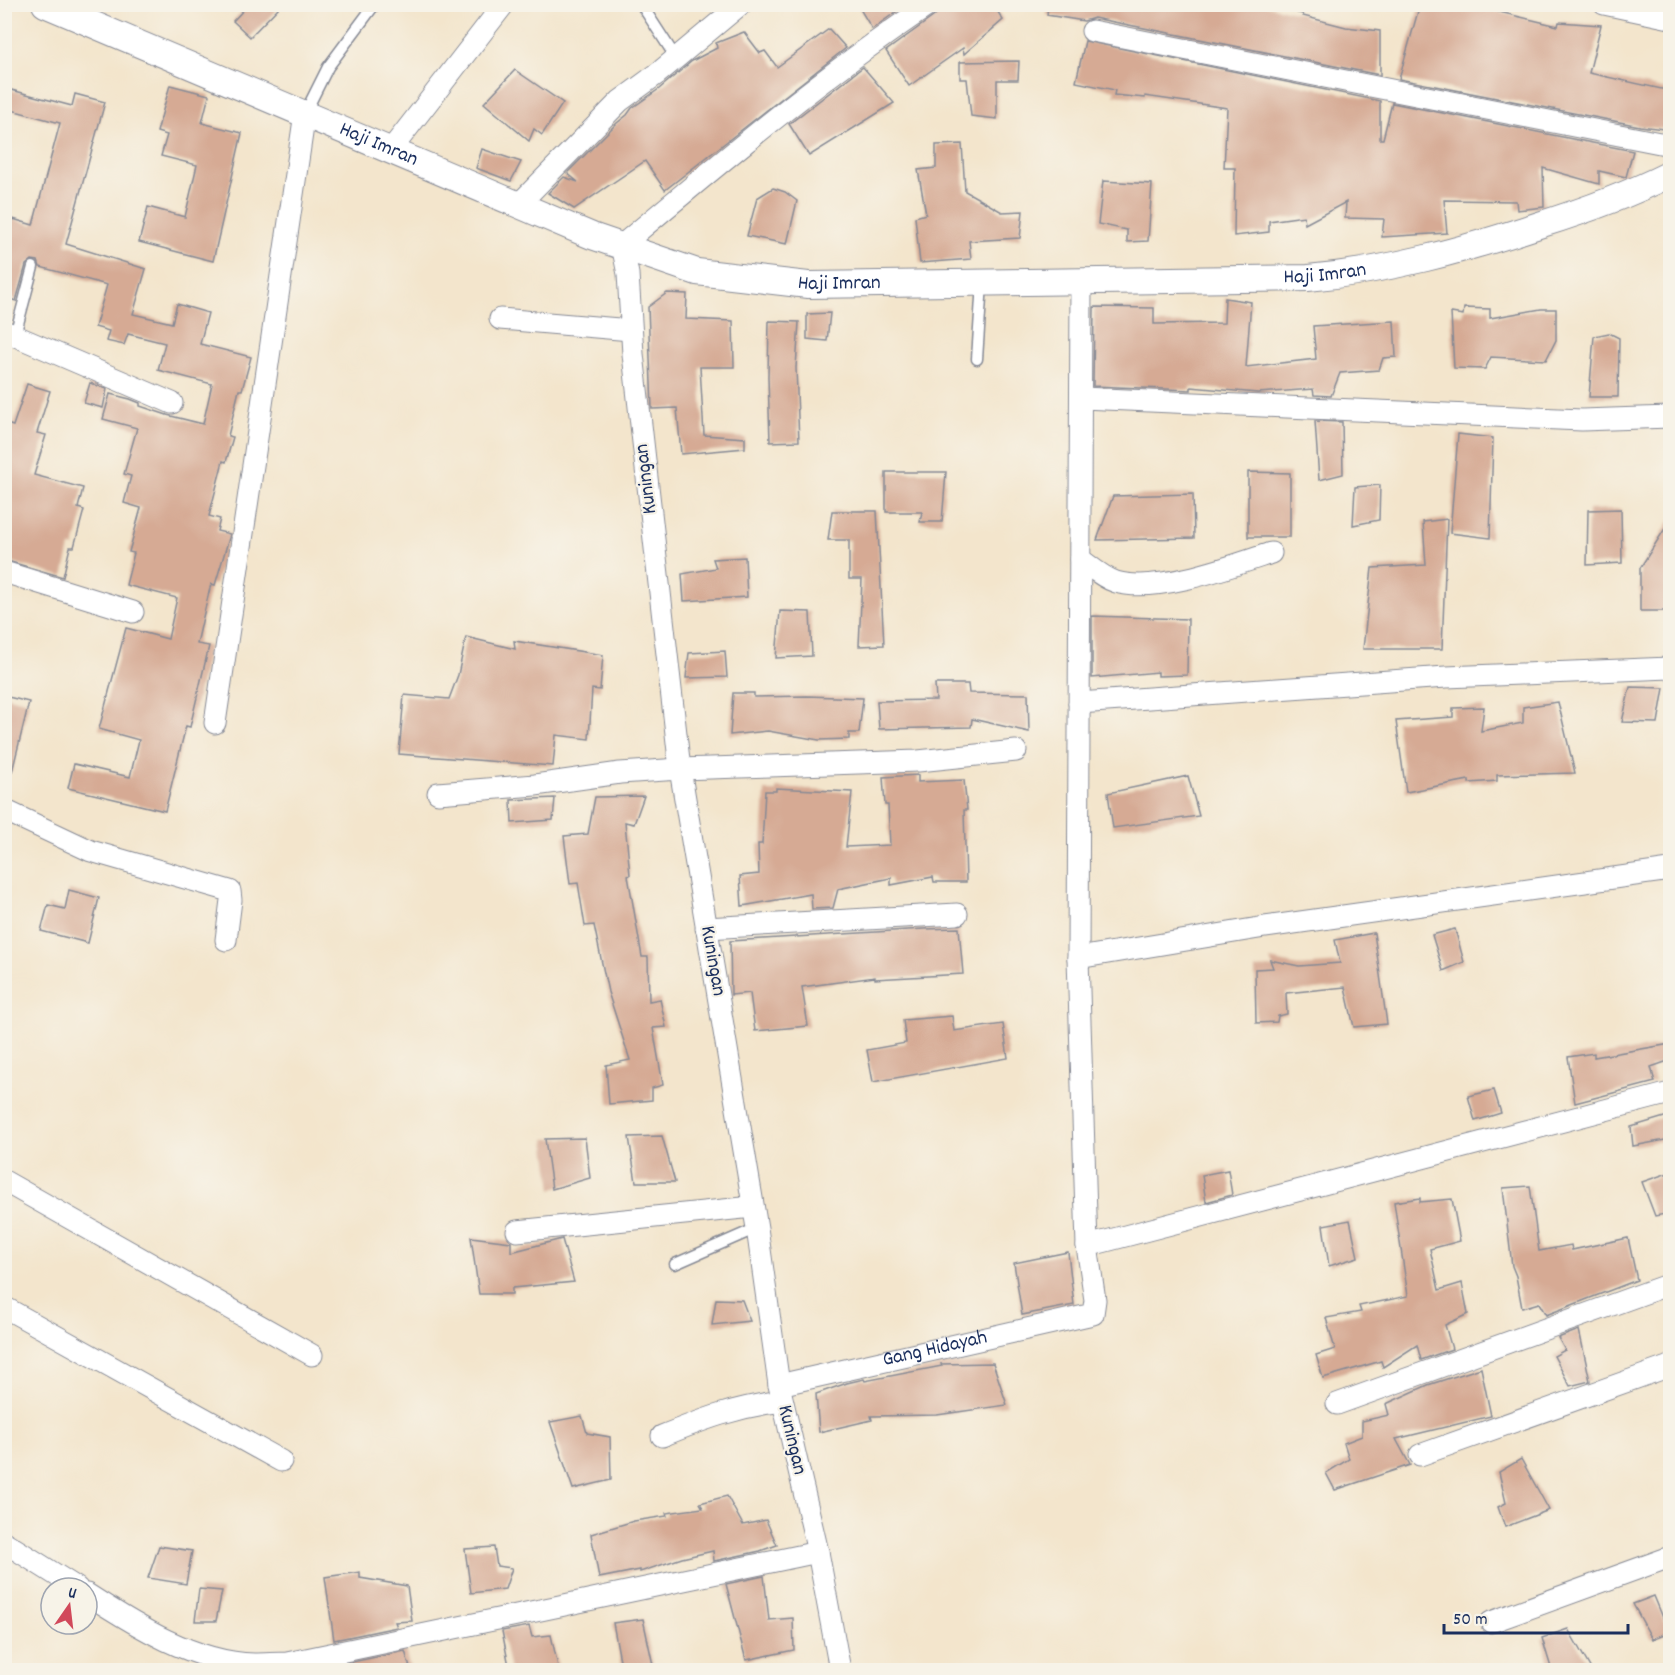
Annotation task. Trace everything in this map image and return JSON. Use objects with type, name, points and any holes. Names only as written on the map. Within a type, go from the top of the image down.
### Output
[{"type":"street","name":"Haji Imran","points":[[45,4],[592,236],[697,272],[741,278],[808,285],[1308,278],[1350,274],[1385,268],[1502,238],[1595,207],[1671,174]]},
{"type":"street","points":[[390,151],[504,4]]},
{"type":"street","points":[[519,204],[620,101],[741,4]]},
{"type":"street","points":[[1604,4],[1671,18]]},
{"type":"street","points":[[622,245],[777,116],[873,43],[926,7]]},
{"type":"street","points":[[1092,32],[1671,145]]},
{"type":"street","points":[[215,723],[305,113]]},
{"type":"street","name":"Kuningan","points":[[622,245],[628,274],[631,330],[680,769],[758,1228],[780,1393],[818,1552],[840,1671]]},
{"type":"street","points":[[1081,281],[1078,958],[1087,1246],[1671,1093]]},
{"type":"street","points":[[500,319],[631,330]]},
{"type":"street","points":[[10,333],[172,404]]},
{"type":"street","points":[[1082,398],[1582,420],[1671,417]]},
{"type":"street","points":[[1080,560],[1116,582],[1149,585],[1212,572],[1271,553]]},
{"type":"street","points":[[4,572],[133,612]]},
{"type":"street","points":[[1079,703],[1446,677],[1671,668]]},
{"type":"street","points":[[438,793],[680,769],[918,761],[1016,751]]},
{"type":"street","points":[[4,810],[91,851],[230,891],[226,940]]},
{"type":"street","points":[[1078,958],[1265,927],[1671,870]]},
{"type":"street","points":[[706,928],[957,914]]},
{"type":"street","points":[[4,1181],[312,1355]]},
{"type":"street","points":[[517,1231],[753,1207]]},
{"type":"street","name":"Gang Hidayah","points":[[662,1436],[780,1393],[1093,1314],[1095,1300],[1087,1246]]},
{"type":"street","points":[[1336,1404],[1671,1284]]},
{"type":"street","points":[[4,1307],[281,1461]]},
{"type":"street","points":[[1419,1455],[1671,1366]]},
{"type":"street","points":[[4,1542],[58,1576]]},
{"type":"street","points":[[99,1602],[171,1643],[207,1656],[252,1664],[287,1663],[818,1552]]},
{"type":"street","points":[[1491,1622],[1671,1557]]},
{"type":"lane","points":[[305,113],[328,67],[375,4]]},
{"type":"lane","points":[[641,4],[676,58]]},
{"type":"lane","points":[[10,333],[33,267]]},
{"type":"lane","points":[[977,359],[982,283]]},
{"type":"lane","points":[[675,1264],[758,1228]]},
{"type":"building","points":[[249,4],[282,4],[250,37],[233,21]]},
{"type":"building","points":[[857,4],[907,4],[872,29]]},
{"type":"building","points":[[938,4],[993,4],[1003,20],[964,54],[963,48],[909,86],[886,51],[933,17],[938,12]]},
{"type":"building","points":[[1048,4],[1261,4],[1346,27],[1380,31],[1380,75],[1094,18],[1084,21],[1047,15]]},
{"type":"building","points":[[1420,4],[1466,4],[1558,26],[1559,22],[1601,25],[1589,73],[1671,91],[1671,130],[1399,79]]},
{"type":"building","points":[[829,29],[846,48],[665,190],[645,161],[574,209],[548,193],[564,177],[578,182],[567,173],[632,108],[692,61],[717,48],[716,43],[744,32],[760,53],[765,51],[777,67]]},
{"type":"building","points":[[1085,41],[1380,101],[1380,139],[1383,139],[1392,103],[1633,151],[1626,177],[1599,171],[1599,184],[1543,168],[1544,207],[1517,210],[1516,201],[1444,200],[1447,233],[1382,237],[1384,219],[1345,218],[1346,202],[1305,224],[1304,216],[1269,221],[1269,232],[1234,236],[1235,168],[1224,168],[1227,108],[1145,96],[1145,98],[1114,95],[1115,90],[1076,82]]},
{"type":"building","points":[[1019,61],[1018,80],[997,80],[997,119],[971,116],[967,79],[960,79],[960,62]]},
{"type":"building","points":[[863,67],[894,103],[809,156],[789,124]]},
{"type":"building","points":[[515,70],[563,103],[542,135],[534,129],[529,141],[484,103]]},
{"type":"building","points":[[170,85],[209,95],[202,123],[242,133],[213,261],[139,242],[148,207],[185,217],[197,165],[161,156],[167,135],[157,132]]},
{"type":"building","points":[[4,88],[72,106],[75,94],[105,102],[66,244],[146,269],[133,314],[172,323],[177,304],[208,313],[200,344],[251,357],[242,390],[239,390],[228,436],[233,437],[226,462],[223,461],[209,516],[220,519],[217,531],[230,534],[215,585],[211,584],[197,644],[209,646],[190,727],[186,726],[165,811],[68,788],[74,764],[130,777],[139,740],[99,729],[126,628],[168,639],[177,598],[126,585],[134,553],[129,552],[141,508],[124,503],[131,476],[124,474],[137,428],[103,419],[110,394],[130,399],[140,403],[140,406],[167,415],[203,424],[212,384],[158,370],[165,343],[128,334],[124,345],[106,341],[109,331],[95,327],[107,285],[40,267],[38,261],[32,260],[26,265],[16,301],[4,297],[4,248],[13,219],[33,225],[60,123],[4,108]]},
{"type":"building","points":[[962,144],[965,191],[1002,212],[1023,211],[1020,238],[969,241],[971,259],[920,263],[915,217],[926,214],[918,170],[936,168],[936,145]]},
{"type":"building","points":[[482,149],[521,162],[511,181],[476,168]]},
{"type":"building","points":[[1103,181],[1152,184],[1148,241],[1127,242],[1127,230],[1098,224]]},
{"type":"building","points":[[773,188],[785,192],[797,201],[787,244],[747,236],[757,198]]},
{"type":"building","points":[[667,293],[687,294],[686,319],[733,321],[734,367],[700,367],[704,435],[745,438],[745,448],[681,454],[677,408],[652,409],[648,307]]},
{"type":"building","points":[[1225,298],[1251,302],[1246,367],[1316,359],[1313,326],[1394,321],[1396,357],[1383,358],[1379,370],[1340,373],[1331,396],[1314,395],[1313,389],[1258,393],[1191,387],[1191,390],[1093,386],[1094,307],[1154,308],[1154,324],[1224,323]]},
{"type":"building","points":[[1464,308],[1490,309],[1490,318],[1541,309],[1556,309],[1556,340],[1546,360],[1491,357],[1485,369],[1454,368],[1451,313],[1463,315]]},
{"type":"building","points":[[830,313],[827,341],[807,339],[807,314]]},
{"type":"building","points":[[769,321],[799,322],[796,368],[799,441],[770,442]]},
{"type":"building","points":[[1609,333],[1619,338],[1618,397],[1589,397],[1594,336]]},
{"type":"building","points":[[90,383],[107,389],[103,408],[84,403]]},
{"type":"building","points":[[27,384],[50,391],[37,433],[46,435],[34,475],[83,488],[78,508],[84,510],[74,547],[70,547],[63,577],[4,560],[4,423],[13,426]]},
{"type":"building","points":[[1315,421],[1342,422],[1343,474],[1319,480]]},
{"type":"building","points":[[1458,434],[1493,438],[1490,538],[1450,533]]},
{"type":"building","points":[[886,472],[946,472],[942,522],[920,522],[922,512],[886,512]]},
{"type":"building","points":[[1248,472],[1290,473],[1290,537],[1248,537]]},
{"type":"building","points":[[1380,485],[1379,520],[1353,525],[1355,487]]},
{"type":"building","points":[[1193,494],[1194,538],[1097,540],[1113,496]]},
{"type":"building","points":[[1621,509],[1622,563],[1587,565],[1588,510]]},
{"type":"building","points":[[832,511],[877,511],[884,645],[859,646],[862,579],[849,579],[849,540],[828,540]]},
{"type":"building","points":[[1447,519],[1442,649],[1363,649],[1372,568],[1426,565],[1423,522]]},
{"type":"building","points":[[1671,519],[1671,611],[1640,611],[1640,568]]},
{"type":"building","points":[[745,557],[747,597],[684,601],[682,574],[716,568],[713,559]]},
{"type":"building","points":[[780,611],[810,612],[812,656],[776,658]]},
{"type":"building","points":[[1092,616],[1188,619],[1187,675],[1158,676],[1158,672],[1092,678]]},
{"type":"building","points":[[466,637],[515,649],[514,641],[603,655],[600,690],[592,689],[589,739],[556,735],[553,766],[399,754],[404,695],[449,699],[458,675]]},
{"type":"building","points":[[725,651],[727,677],[686,678],[689,653]]},
{"type":"building","points":[[935,684],[968,684],[969,693],[1028,694],[1029,732],[972,719],[971,727],[879,729],[877,701],[936,700]]},
{"type":"building","points":[[1630,687],[1664,688],[1658,723],[1622,722]]},
{"type":"building","points":[[733,693],[754,693],[754,697],[863,698],[859,733],[849,733],[849,739],[819,740],[768,731],[730,735]]},
{"type":"building","points":[[4,696],[29,702],[12,772],[4,771]]},
{"type":"building","points":[[1558,702],[1575,773],[1497,775],[1497,781],[1469,783],[1469,780],[1406,792],[1396,721],[1453,717],[1453,708],[1484,707],[1481,731],[1523,723],[1523,707]]},
{"type":"building","points":[[918,775],[918,782],[964,780],[967,810],[964,810],[966,882],[934,882],[933,877],[891,885],[891,878],[838,889],[833,908],[812,909],[811,894],[742,906],[740,876],[759,874],[758,844],[762,844],[765,791],[776,791],[776,788],[852,792],[846,847],[890,845],[888,805],[885,805],[883,777]]},
{"type":"building","points":[[1188,776],[1199,816],[1113,828],[1108,793]]},
{"type":"building","points":[[644,796],[634,824],[625,822],[630,875],[628,876],[642,957],[648,957],[649,1001],[660,999],[666,1027],[653,1028],[663,1085],[652,1088],[652,1100],[609,1104],[606,1065],[630,1060],[608,992],[594,925],[585,926],[578,883],[570,884],[564,836],[588,834],[595,797]]},
{"type":"building","points":[[555,798],[553,820],[512,823],[511,800]]},
{"type":"building","points":[[69,890],[99,898],[88,943],[41,931],[48,905],[65,909]]},
{"type":"building","points":[[959,928],[963,974],[875,979],[875,977],[802,987],[808,1026],[755,1031],[750,993],[731,995],[730,941]]},
{"type":"building","points":[[1455,929],[1464,962],[1443,971],[1432,935]]},
{"type":"building","points":[[1374,933],[1387,1024],[1354,1027],[1345,987],[1286,993],[1287,1014],[1278,1016],[1277,1022],[1256,1023],[1255,969],[1273,968],[1270,960],[1299,966],[1340,963],[1335,940]]},
{"type":"building","points":[[952,1016],[954,1031],[1003,1024],[1008,1058],[873,1082],[867,1050],[906,1043],[903,1020]]},
{"type":"building","points":[[1671,1044],[1671,1060],[1651,1067],[1655,1082],[1575,1103],[1568,1057],[1594,1053],[1594,1057]]},
{"type":"building","points":[[1494,1090],[1501,1113],[1475,1121],[1468,1096]]},
{"type":"building","points":[[1671,1115],[1671,1139],[1633,1146],[1631,1127]]},
{"type":"building","points":[[662,1136],[675,1182],[636,1182],[629,1137]]},
{"type":"building","points":[[585,1138],[590,1178],[552,1189],[545,1139]]},
{"type":"building","points":[[1228,1170],[1232,1195],[1206,1202],[1202,1175]]},
{"type":"building","points":[[1671,1172],[1671,1213],[1655,1216],[1642,1182]]},
{"type":"building","points":[[1530,1186],[1539,1251],[1571,1245],[1572,1250],[1628,1238],[1637,1280],[1546,1315],[1539,1303],[1522,1308],[1512,1266],[1503,1188]]},
{"type":"building","points":[[1420,1198],[1420,1202],[1452,1199],[1460,1241],[1430,1249],[1439,1290],[1462,1283],[1468,1314],[1445,1325],[1452,1349],[1421,1360],[1417,1345],[1383,1367],[1381,1361],[1323,1378],[1316,1355],[1335,1349],[1326,1318],[1361,1312],[1359,1306],[1408,1296],[1394,1202]]},
{"type":"building","points":[[1350,1220],[1358,1257],[1329,1266],[1323,1225]]},
{"type":"building","points":[[471,1237],[511,1242],[511,1252],[562,1239],[574,1282],[512,1288],[512,1294],[479,1294]]},
{"type":"building","points":[[1068,1252],[1074,1305],[1022,1315],[1014,1263]]},
{"type":"building","points":[[716,1299],[742,1300],[750,1321],[712,1325]]},
{"type":"building","points":[[1579,1330],[1590,1381],[1570,1386],[1554,1356],[1565,1350],[1558,1338]]},
{"type":"building","points":[[993,1363],[1007,1405],[937,1415],[871,1416],[872,1420],[819,1432],[816,1394],[847,1383],[942,1366],[941,1364]]},
{"type":"building","points":[[1481,1368],[1491,1416],[1396,1439],[1410,1465],[1335,1490],[1326,1473],[1349,1459],[1344,1443],[1362,1436],[1362,1421],[1389,1415],[1386,1404],[1428,1385]]},
{"type":"building","points":[[582,1416],[587,1433],[610,1437],[611,1480],[573,1489],[550,1422]]},
{"type":"building","points":[[1521,1459],[1549,1510],[1505,1527],[1498,1507],[1506,1503],[1499,1472]]},
{"type":"building","points":[[727,1496],[743,1525],[766,1520],[777,1545],[714,1561],[713,1551],[682,1558],[640,1572],[640,1570],[599,1578],[591,1534],[634,1521],[667,1516],[666,1513],[703,1508],[700,1503]]},
{"type":"building","points":[[159,1546],[192,1551],[186,1584],[148,1578]]},
{"type":"building","points":[[494,1547],[497,1566],[512,1568],[505,1589],[471,1593],[465,1549]]},
{"type":"building","points":[[360,1572],[360,1578],[407,1586],[412,1621],[395,1622],[397,1627],[334,1640],[325,1577]]},
{"type":"building","points":[[764,1576],[769,1620],[793,1618],[794,1650],[746,1660],[726,1584]]},
{"type":"building","points":[[199,1589],[222,1591],[216,1621],[195,1621]]},
{"type":"building","points":[[1654,1596],[1669,1632],[1652,1639],[1633,1604]]},
{"type":"building","points":[[643,1619],[653,1665],[622,1671],[613,1623]]},
{"type":"building","points":[[529,1626],[532,1637],[551,1635],[559,1671],[510,1671],[502,1631]]},
{"type":"building","points":[[1568,1629],[1592,1671],[1552,1671],[1542,1638]]},
{"type":"building","points":[[405,1651],[411,1671],[338,1671],[338,1665]]}]
